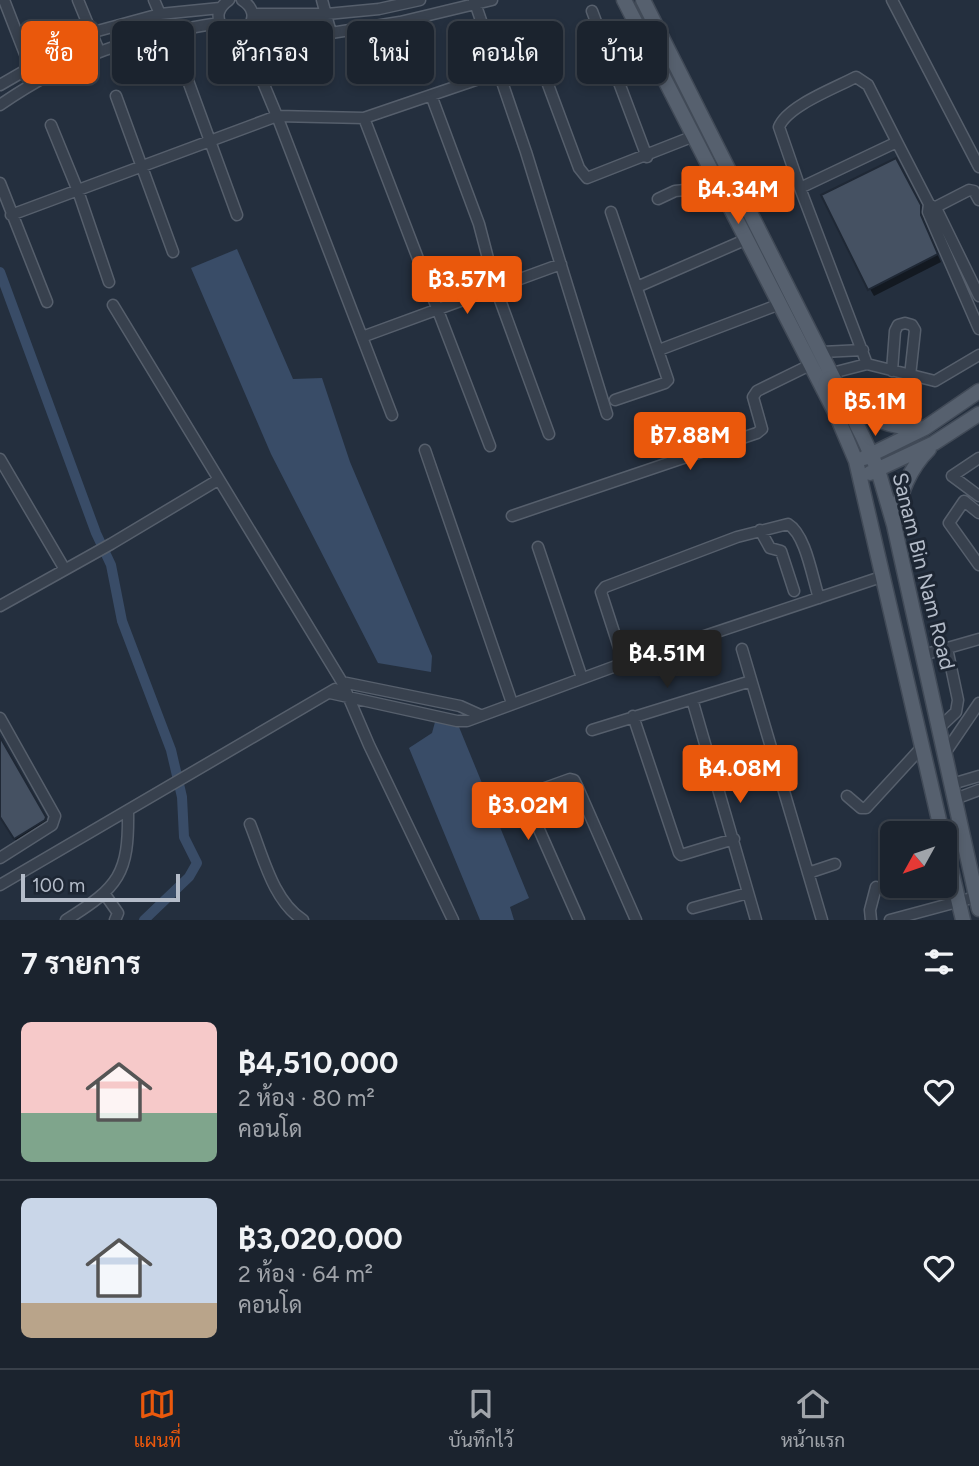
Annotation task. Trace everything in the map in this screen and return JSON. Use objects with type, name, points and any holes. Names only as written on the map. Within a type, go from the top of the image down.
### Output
[{"type":"main road","points":[[626,4],[643,0]]},
{"type":"main road","name":"Sanam Bin Nam Road","points":[[643,0],[822,352],[878,470],[894,525],[978,900]]},
{"type":"main road","name":"Sanam Bin Nam Road","points":[[626,4],[836,414],[856,461],[940,821]]},
{"type":"main road","points":[[856,461],[925,428],[979,391]]},
{"type":"main road","points":[[843,397],[872,419],[900,428],[925,428]]},
{"type":"main road","points":[[860,477],[934,443],[979,414]]},
{"type":"main road","points":[[894,525],[906,481],[918,460],[934,443]]},
{"type":"main road","points":[[933,790],[952,784]]},
{"type":"main road","points":[[939,818],[958,814]]},
{"type":"main road","points":[[957,893],[963,920]]},
{"type":"street","points":[[4,0],[21,44]]},
{"type":"street","points":[[78,0],[86,21]]},
{"type":"street","points":[[154,0],[160,14]]},
{"type":"street","points":[[242,0],[249,5],[253,14],[250,21]]},
{"type":"street","points":[[322,0],[328,21]]},
{"type":"street","points":[[253,14],[327,14],[379,9],[420,0]]},
{"type":"street","points":[[333,33],[400,22],[492,0]]},
{"type":"street","points":[[891,0],[979,167]]},
{"type":"street","points":[[98,31],[160,14],[226,2],[220,21]]},
{"type":"street","points":[[475,3],[481,21]]},
{"type":"street","points":[[592,11],[647,157]]},
{"type":"street","points":[[0,105],[37,79],[99,51],[171,30],[208,25]]},
{"type":"street","points":[[0,85],[21,72]]},
{"type":"street","points":[[867,364],[779,127],[792,111],[856,77],[867,85],[931,208],[978,290]]},
{"type":"street","points":[[189,84],[237,215]]},
{"type":"street","points":[[266,84],[392,415]]},
{"type":"street","points":[[11,215],[278,117],[364,118],[464,84]]},
{"type":"street","points":[[503,84],[607,414]]},
{"type":"street","points":[[548,84],[585,176],[591,178],[694,136]]},
{"type":"street","points":[[431,95],[479,224],[496,289],[549,434]]},
{"type":"street","points":[[116,96],[173,252]]},
{"type":"street","points":[[364,118],[490,446]]},
{"type":"street","points":[[51,125],[78,191],[109,282]]},
{"type":"street","points":[[800,188],[897,142]]},
{"type":"street","points":[[0,183],[47,302]]},
{"type":"street","points":[[658,199],[675,191],[685,190],[701,203],[723,193]]},
{"type":"street","points":[[931,208],[969,190],[974,191],[979,200]]},
{"type":"street","points":[[931,208],[979,329]]},
{"type":"street","points":[[611,212],[668,380],[615,400]]},
{"type":"street","points":[[637,286],[747,239]]},
{"type":"street","points":[[362,337],[561,264]]},
{"type":"street","points":[[659,350],[780,304]]},
{"type":"street","points":[[113,305],[342,682],[453,920]]},
{"type":"street","points":[[892,371],[895,331],[898,325],[905,323],[912,325],[915,330],[910,376]]},
{"type":"street","points":[[822,352],[863,350]]},
{"type":"street","points":[[832,373],[867,364],[935,381],[979,355]]},
{"type":"street","points":[[512,516],[757,433],[762,429],[753,397],[757,391],[810,365]]},
{"type":"street","points":[[425,450],[512,703]]},
{"type":"street","points":[[0,458],[64,568]]},
{"type":"street","points":[[979,458],[953,476],[979,496]]},
{"type":"street","points":[[0,606],[218,480]]},
{"type":"street","points":[[979,513],[964,501],[948,523],[979,565]]},
{"type":"street","points":[[624,663],[601,592],[605,587],[650,568],[760,530],[788,524],[794,528],[806,554],[819,598]]},
{"type":"street","points":[[760,530],[770,548],[781,551],[794,591]]},
{"type":"street","points":[[538,547],[582,678]]},
{"type":"street","points":[[330,693],[457,721],[467,720],[624,663],[884,576]]},
{"type":"street","points":[[923,655],[979,639]]},
{"type":"street","points":[[939,727],[956,712],[958,700],[947,648]]},
{"type":"street","points":[[742,649],[822,920]]},
{"type":"street","points":[[592,730],[751,681]]},
{"type":"street","points":[[0,885],[330,693],[342,682]]},
{"type":"street","points":[[342,682],[460,706],[480,715]]},
{"type":"street","points":[[692,699],[756,920]]},
{"type":"street","points":[[945,753],[979,703]]},
{"type":"street","points":[[634,716],[673,842],[679,853],[681,855],[734,839]]},
{"type":"street","points":[[0,718],[55,816],[52,825],[0,858]]},
{"type":"street","points":[[847,796],[861,808],[866,808],[923,746]]},
{"type":"street","points":[[952,784],[979,776]]},
{"type":"street","points":[[579,920],[526,800],[531,793],[570,779],[574,780],[578,788],[636,920]]},
{"type":"street","points":[[954,799],[979,790]]},
{"type":"street","points":[[66,920],[95,902],[118,879],[126,855],[128,811]]},
{"type":"street","points":[[250,824],[272,880],[286,904],[303,920]]},
{"type":"street","points":[[808,873],[835,864]]},
{"type":"street","points":[[871,920],[870,910],[876,887]]},
{"type":"street","points":[[104,893],[118,913],[115,920]]},
{"type":"street","points":[[693,908],[748,893]]},
{"type":"street","points":[[890,920],[959,901],[978,900]]},
{"type":"water","points":[[237,249],[293,379],[322,378],[350,462],[432,656],[431,672],[378,663],[271,454],[191,268]]},
{"type":"water","points":[[435,722],[459,727],[529,898],[510,907],[514,920],[480,920],[409,748],[432,733]]},
{"type":"building","points":[[896,158],[921,205],[921,215],[938,254],[868,290],[821,195]]},
{"type":"building","points":[[0,737],[46,817],[14,839],[0,817]]},
{"type":"waterway","points":[[0,272],[96,533],[111,565],[122,621],[171,750],[182,797],[184,837],[197,863],[189,877],[144,920]]}]
